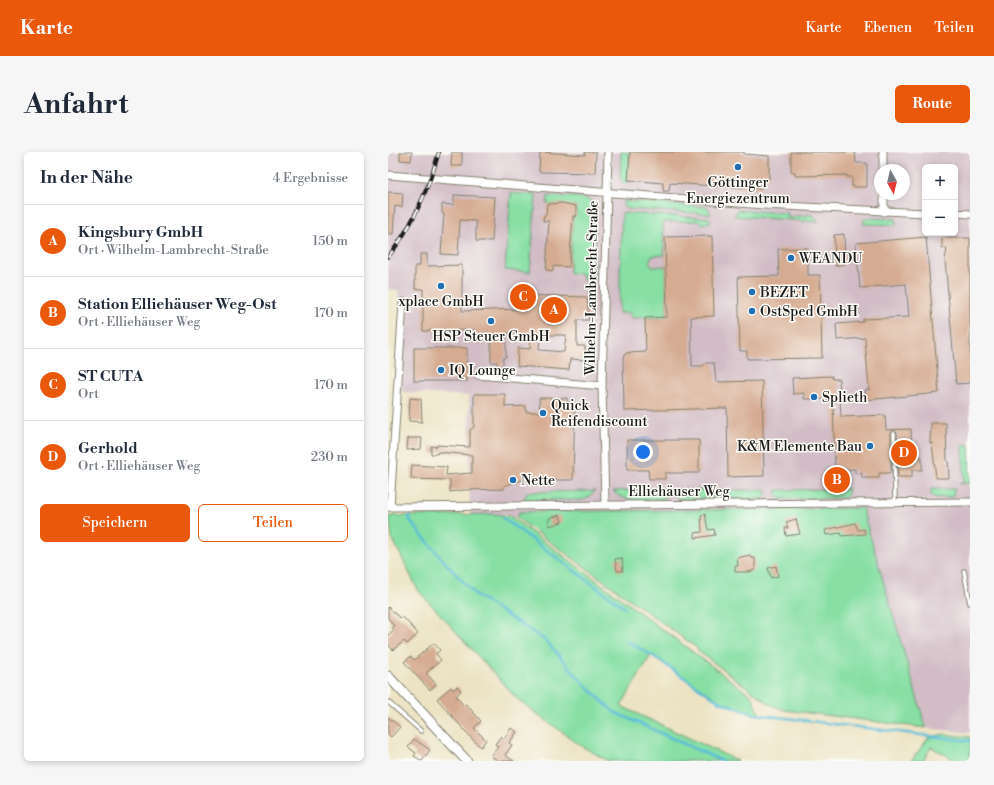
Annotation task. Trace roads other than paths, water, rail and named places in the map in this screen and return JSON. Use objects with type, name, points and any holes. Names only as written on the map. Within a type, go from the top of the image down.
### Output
[{"type":"street","name":"Wilhelm-Lambrecht-Straße","points":[[605,504],[602,386],[608,152]]},
{"type":"street","points":[[883,152],[883,164]]},
{"type":"street","points":[[388,175],[884,212],[922,213]]},
{"type":"street","points":[[884,200],[884,212]]},
{"type":"street","points":[[958,214],[970,214]]},
{"type":"street","points":[[389,507],[403,302]]},
{"type":"street","name":"Wilhelm-Lambrecht-Straße","points":[[478,375],[602,386]]},
{"type":"street","name":"Elliehäuser Weg","points":[[389,507],[970,502]]},
{"type":"street","points":[[388,676],[467,761]]},
{"type":"lane","points":[[894,433],[895,503]]},
{"type":"lane","points":[[964,571],[970,603]]},
{"type":"lane","points":[[388,702],[421,731]]},
{"type":"waterway","points":[[409,516],[411,522],[448,566],[477,596],[545,640],[586,686],[614,712],[722,761]]},
{"type":"waterway","points":[[503,518],[625,608]]},
{"type":"waterway","points":[[627,641],[653,656],[718,701],[754,714],[970,741]]},
{"type":"railway","points":[[388,257],[405,233],[419,207],[439,152]]},
{"type":"place","name":"Göttinger Energiezentrum","points":[[738,167]]},
{"type":"place","name":"WEANDU","points":[[791,258]]},
{"type":"place","name":"xplace GmbH","points":[[441,286]]},
{"type":"place","name":"BEZET","points":[[752,292]]},
{"type":"place","name":"ST CUTA","points":[[523,297]]},
{"type":"place","name":"Kingsbury GmbH","points":[[554,310]]},
{"type":"place","name":"OstSped GmbH","points":[[752,311]]},
{"type":"place","name":"HSP Steuer GmbH","points":[[491,321]]},
{"type":"place","name":"IQ Lounge","points":[[441,370]]},
{"type":"place","name":"Splieth","points":[[814,397]]},
{"type":"place","name":"Quick Reifendiscount","points":[[543,413]]},
{"type":"place","name":"K&M Elemente Bau","points":[[870,446]]},
{"type":"place","name":"Gerhold","points":[[904,453]]},
{"type":"place","name":"Nette","points":[[513,480]]},
{"type":"place","name":"Station Elliehäuser Weg-Ost","points":[[837,480]]}]
